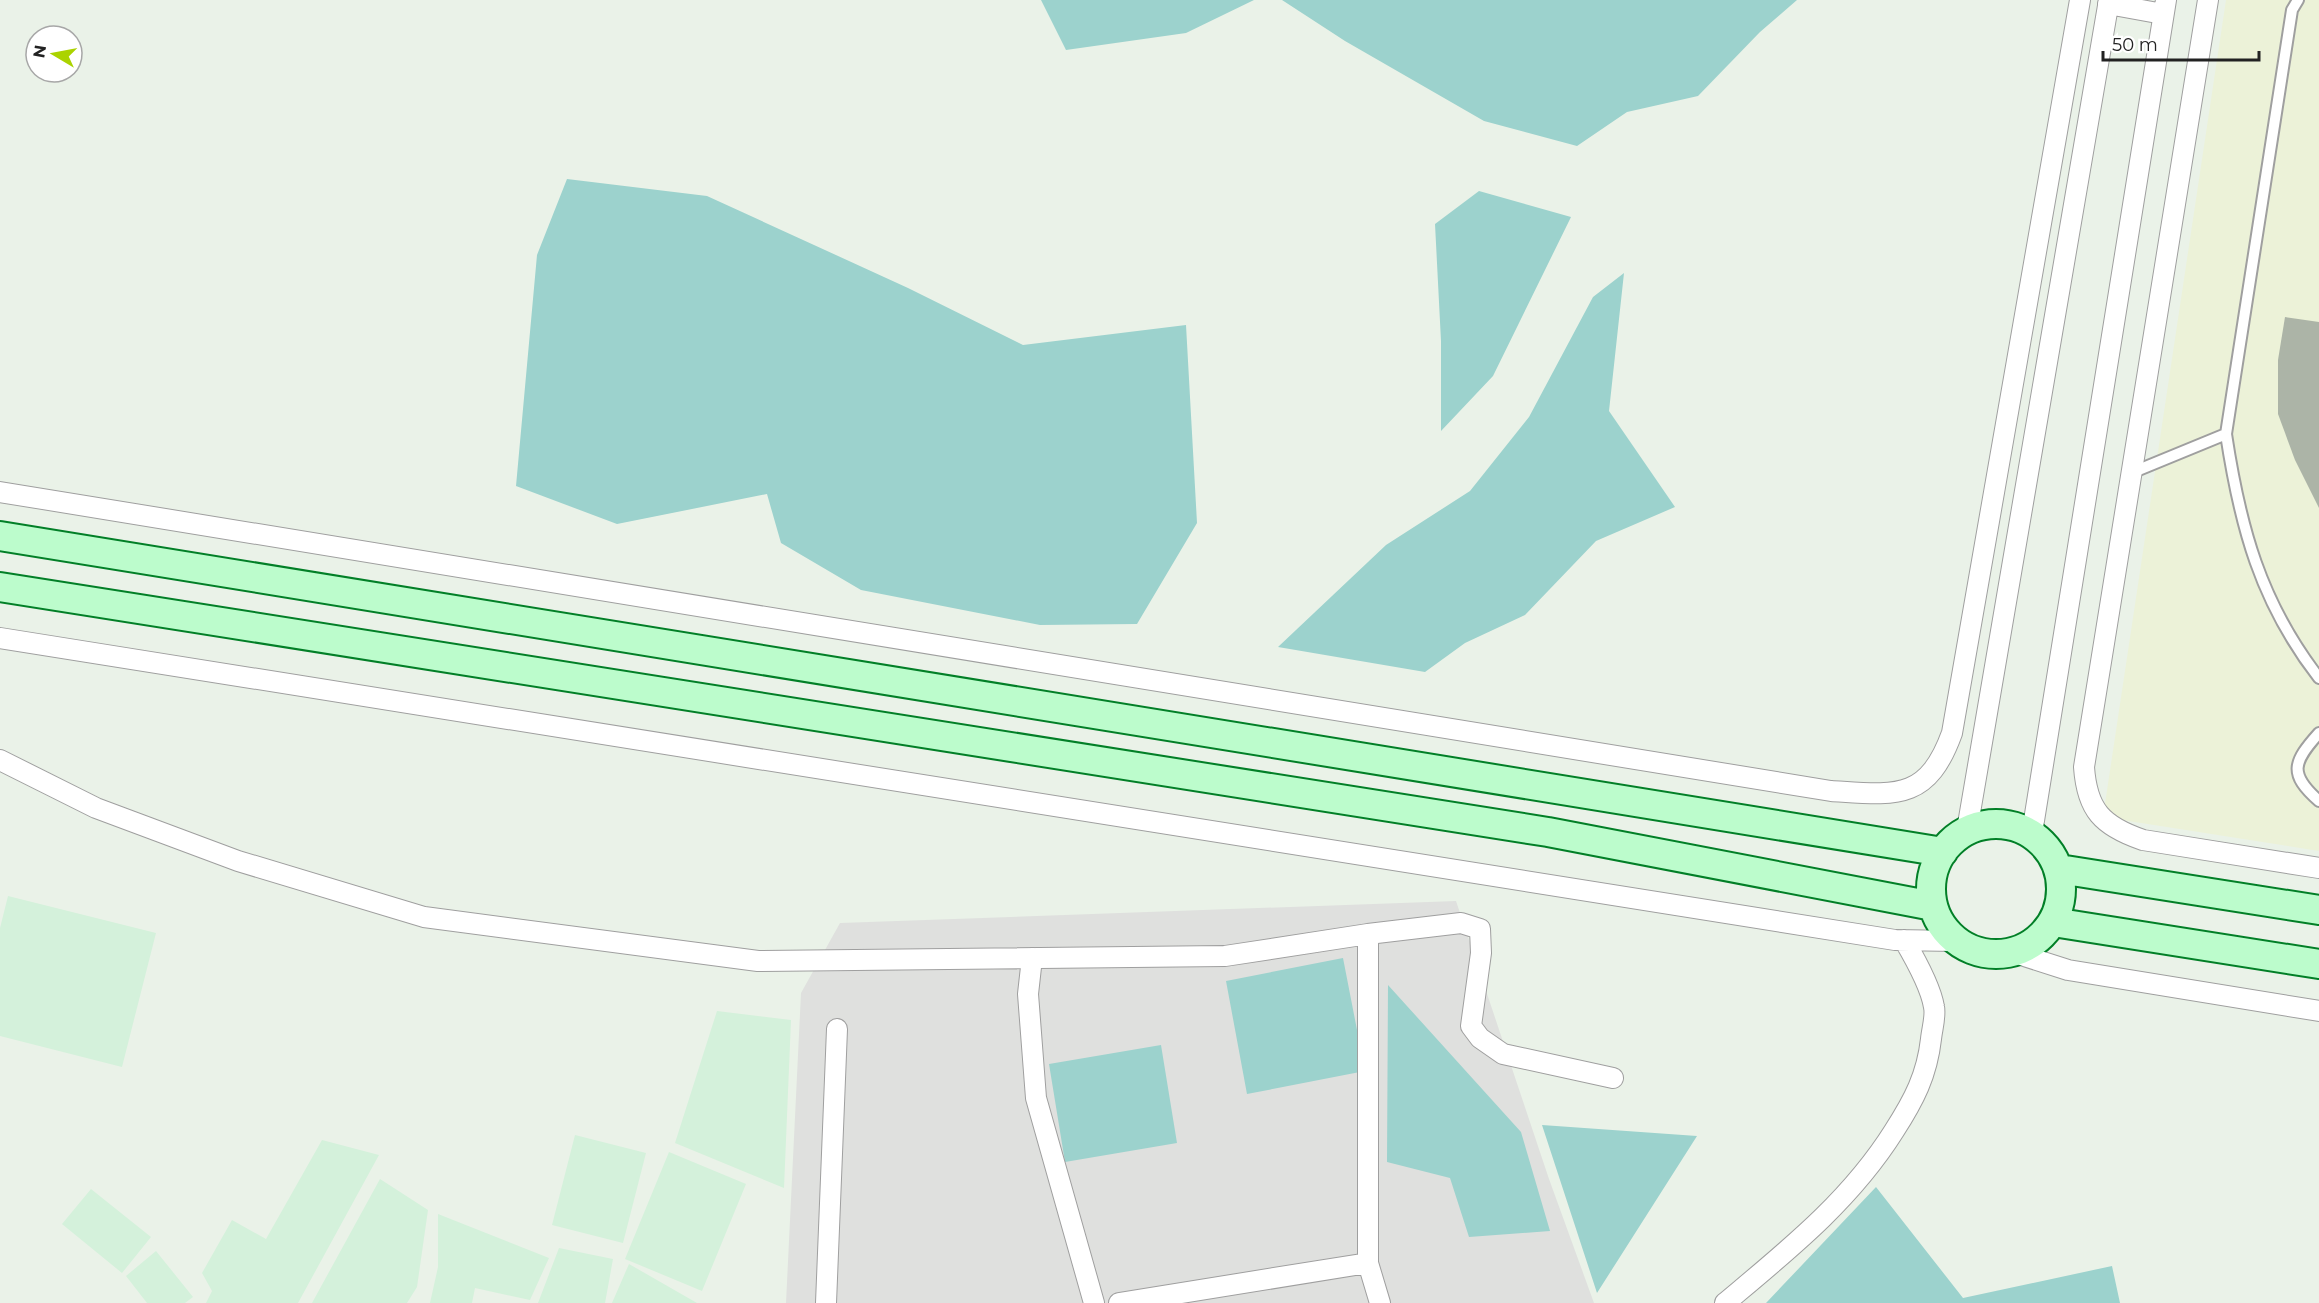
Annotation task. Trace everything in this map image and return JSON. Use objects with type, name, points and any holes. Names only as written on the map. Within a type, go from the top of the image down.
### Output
[{"type":"street","points":[[0,492],[1832,791],[1890,793],[1910,788],[1924,781],[1934,772],[1943,757],[1952,733],[2080,0]]},
{"type":"street","points":[[2208,0],[2084,766],[2085,788],[2097,813],[2119,832],[2143,840],[2319,868]]},
{"type":"street","points":[[1967,830],[2109,2],[2164,7],[2032,833]]},
{"type":"street","points":[[0,536],[1943,852]]},
{"type":"street","points":[[0,587],[1548,832],[1933,906]]},
{"type":"street","points":[[0,638],[1904,940],[1955,941]]},
{"type":"street","points":[[0,760],[96,808],[238,861],[424,917],[758,961],[1225,956],[1368,934],[1461,923],[1480,930],[1481,953],[1471,1026],[1480,1038],[1503,1054],[1614,1078]]},
{"type":"street","points":[[1988,824],[2011,825],[2032,833],[2049,849],[2059,869],[2062,890],[2059,910],[2049,929],[2034,944],[2015,953],[1994,956],[1973,951],[1955,941],[1941,925],[1933,906],[1931,885],[1936,863],[1948,844],[1967,830],[1988,824]]},
{"type":"street","points":[[2059,869],[2319,910]]},
{"type":"street","points":[[2053,922],[2319,964]]},
{"type":"street","points":[[1368,934],[1368,1263],[1380,1303]]},
{"type":"street","points":[[1725,1303],[1805,1236],[1849,1192],[1880,1153],[1913,1101],[1928,1062],[1934,1007],[1917,963],[1904,940]]},
{"type":"street","points":[[2015,953],[2068,970],[2319,1011]]},
{"type":"street","points":[[1032,958],[1028,994],[1036,1098],[1094,1303]]},
{"type":"street","points":[[826,1303],[837,1029]]},
{"type":"street","points":[[1119,1303],[1368,1263]]},
{"type":"lane","points":[[2298,0],[2292,10],[2226,434],[2235,492],[2255,564],[2287,633],[2319,678]]},
{"type":"lane","points":[[2131,473],[2226,434]]},
{"type":"lane","points":[[2319,733],[2304,750],[2298,762],[2298,776],[2302,787],[2319,801]]},
{"type":"shaded area","points":[[1041,0],[1254,0],[1186,33],[1066,50]]},
{"type":"shaded area","points":[[1282,0],[1797,0],[1760,32],[1698,96],[1627,112],[1577,146],[1484,121],[1345,41]]},
{"type":"shaded area","points":[[2226,0],[2319,0],[2319,851],[2103,817]]},
{"type":"shaded area","points":[[567,179],[707,196],[908,288],[1023,345],[1186,325],[1197,523],[1137,624],[1040,625],[861,590],[781,543],[767,494],[617,524],[516,486],[537,255]]},
{"type":"shaded area","points":[[1479,191],[1571,217],[1493,376],[1441,431],[1441,341],[1435,224]]},
{"type":"shaded area","points":[[1624,273],[1609,411],[1675,507],[1596,541],[1525,615],[1465,643],[1425,672],[1278,647],[1386,545],[1470,491],[1529,417],[1593,297]]},
{"type":"shaded area","points":[[8,896],[156,933],[122,1067],[0,1036],[0,928]]},
{"type":"shaded area","points":[[1456,901],[1549,1179],[1594,1303],[786,1303],[801,993],[840,923]]},
{"type":"shaded area","points":[[1343,958],[1365,1071],[1247,1094],[1226,981]]},
{"type":"shaded area","points":[[1388,985],[1521,1132],[1550,1231],[1469,1237],[1450,1178],[1387,1162]]},
{"type":"shaded area","points":[[717,1011],[791,1020],[784,1188],[675,1143]]},
{"type":"shaded area","points":[[1161,1045],[1177,1143],[1065,1162],[1049,1064]]},
{"type":"shaded area","points":[[1542,1125],[1697,1136],[1597,1293]]},
{"type":"shaded area","points":[[575,1135],[646,1153],[623,1243],[552,1225]]},
{"type":"shaded area","points":[[322,1140],[379,1155],[298,1303],[206,1303],[212,1291],[202,1273],[232,1220],[266,1239]]},
{"type":"shaded area","points":[[669,1152],[746,1184],[702,1291],[625,1259]]},
{"type":"shaded area","points":[[380,1179],[428,1210],[417,1287],[407,1303],[312,1303]]},
{"type":"shaded area","points":[[1876,1187],[1963,1298],[2112,1266],[2120,1303],[1766,1303]]},
{"type":"shaded area","points":[[91,1189],[151,1237],[122,1273],[62,1224]]},
{"type":"shaded area","points":[[438,1214],[549,1258],[530,1300],[475,1288],[472,1303],[430,1303],[438,1267]]},
{"type":"shaded area","points":[[559,1248],[613,1259],[605,1303],[538,1303]]},
{"type":"shaded area","points":[[156,1251],[193,1297],[185,1303],[147,1303],[126,1276]]},
{"type":"shaded area","points":[[629,1264],[697,1303],[612,1303]]},
{"type":"building","points":[[2285,317],[2319,322],[2319,508],[2295,460],[2278,414],[2278,360]]}]
